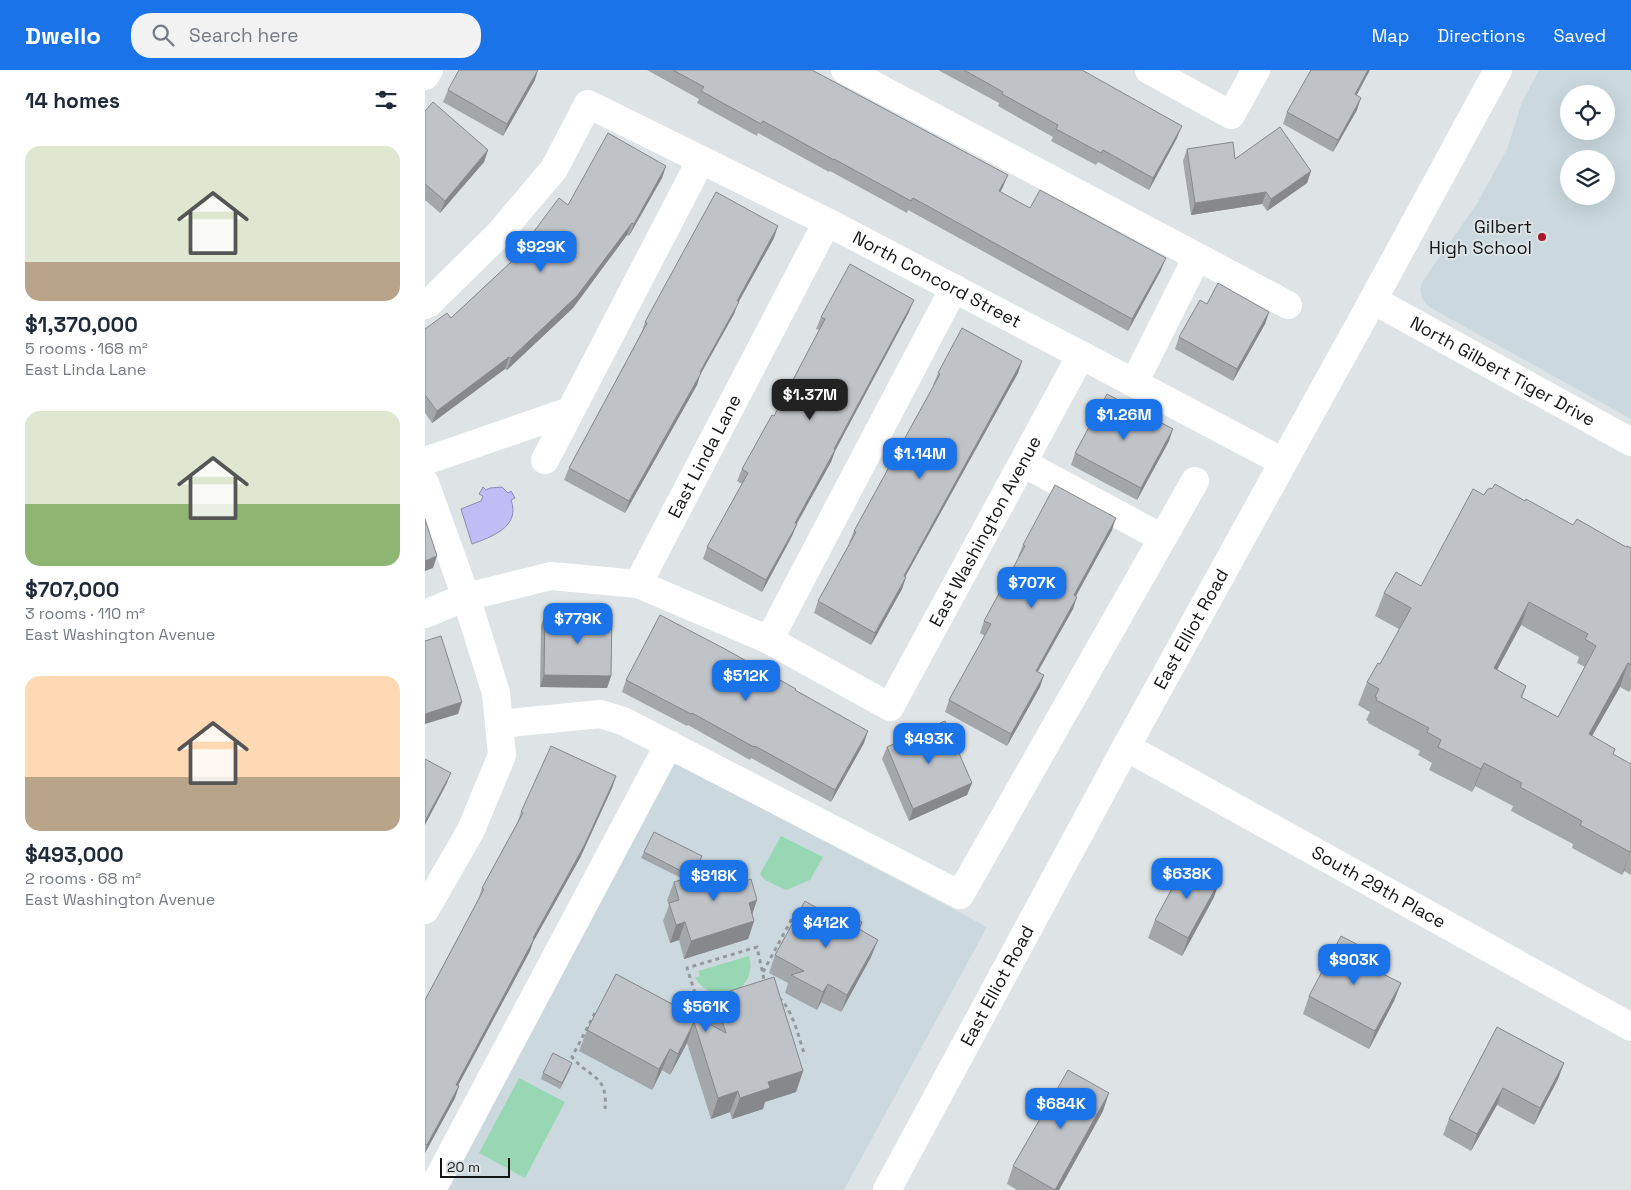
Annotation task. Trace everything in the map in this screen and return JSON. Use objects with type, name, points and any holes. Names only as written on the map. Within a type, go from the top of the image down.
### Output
[{"type":"street","points":[[425,76],[429,70]]},
{"type":"street","points":[[845,70],[1288,305]]},
{"type":"street","points":[[1149,70],[1231,115],[1256,70]]},
{"type":"street","name":"East Elliot Road","points":[[887,1190],[1126,747],[1498,70]]},
{"type":"street","name":"North Concord Street","points":[[425,305],[499,234],[554,169],[588,104],[827,222],[1283,462]]},
{"type":"street","points":[[545,460],[701,160]]},
{"type":"street","name":"East Linda Lane","points":[[638,584],[827,222]]},
{"type":"street","points":[[1134,383],[1197,257]]},
{"type":"street","points":[[425,614],[466,597],[551,576],[638,584],[769,640],[954,288]]},
{"type":"street","name":"North Gilbert Tiger Drive","points":[[1373,300],[1631,442]]},
{"type":"street","name":"East Washington Avenue","points":[[769,640],[890,708],[1081,354]]},
{"type":"street","points":[[425,461],[570,411]]},
{"type":"street","points":[[1023,463],[1163,538]]},
{"type":"street","points":[[499,724],[600,714],[623,721],[960,895],[1195,481]]},
{"type":"street","points":[[425,483],[466,597],[495,693],[502,755],[471,830],[425,910]]},
{"type":"street","points":[[432,1190],[669,744]]},
{"type":"street","name":"South 29th Place","points":[[1126,747],[1631,1027]]},
{"type":"path","points":[[763,972],[795,913],[802,917]]},
{"type":"path","points":[[693,1018],[695,993],[687,968],[757,947],[766,989]]},
{"type":"path","points":[[777,997],[783,1001],[805,1053]]},
{"type":"path","points":[[694,1010],[721,1002]]},
{"type":"path","points":[[599,1007],[572,1057],[581,1068],[597,1078],[606,1094],[605,1109]]},
{"type":"shaded area","name":"Gilbert High School","points":[[1539,70],[1631,70],[1631,419],[1436,311],[1426,304],[1422,298],[1420,290],[1422,282],[1476,205],[1507,149],[1522,102]]},
{"type":"shaded area","points":[[669,759],[987,927],[844,1190],[447,1190]]},
{"type":"green space","points":[[781,836],[823,857],[810,880],[786,890],[765,880],[760,874]]},
{"type":"green space","points":[[749,956],[750,968],[748,979],[742,987],[733,992],[724,994],[713,993],[703,987],[695,978],[700,976],[698,971]]},
{"type":"green space","points":[[519,1078],[565,1102],[525,1178],[479,1153]]},
{"type":"water","points":[[483,487],[486,490],[502,487],[508,493],[511,491],[515,498],[511,500],[512,517],[502,530],[472,544],[461,509],[481,501],[483,496],[479,494]]},
{"type":"building","points":[[459,70],[538,70],[507,124],[448,90]]},
{"type":"building","points":[[673,70],[812,70],[1008,175],[999,191],[1030,208],[1040,190],[1166,258],[1132,319],[913,198],[911,201],[763,121],[761,124],[701,91],[704,87]]},
{"type":"building","points":[[964,70],[1082,70],[1182,126],[1153,178],[1103,150],[1101,153],[1056,129],[1058,125],[1002,94],[1003,92]]},
{"type":"building","points":[[1311,70],[1368,70],[1355,94],[1361,98],[1338,140],[1287,112]]},
{"type":"building","points":[[433,102],[488,150],[445,201],[425,184],[425,111]]},
{"type":"building","points":[[1280,127],[1311,171],[1271,199],[1266,192],[1195,203],[1187,149],[1233,142],[1235,159]]},
{"type":"building","points":[[608,133],[666,166],[634,224],[632,223],[577,296],[511,358],[509,357],[437,411],[425,395],[425,329],[447,313],[451,318],[511,262],[559,198],[568,205]]},
{"type":"building","points":[[716,192],[778,226],[737,301],[739,302],[701,373],[629,501],[569,468],[647,323],[645,322]]},
{"type":"building","points":[[850,264],[914,300],[766,580],[707,547],[748,473],[742,469],[772,415],[774,416],[825,319],[821,317]]},
{"type":"building","points":[[1218,283],[1269,312],[1237,369],[1179,337],[1200,300],[1207,304]]},
{"type":"building","points":[[962,328],[1022,361],[904,576],[906,577],[875,633],[818,601],[940,374],[938,373]]},
{"type":"building","points":[[1107,394],[1173,429],[1141,488],[1075,453]]},
{"type":"building","points":[[1495,484],[1573,525],[1577,519],[1631,548],[1631,665],[1628,663],[1589,734],[1615,749],[1613,754],[1631,764],[1630,852],[1580,825],[1582,821],[1520,787],[1522,783],[1484,763],[1481,769],[1438,747],[1441,740],[1427,732],[1429,728],[1376,700],[1377,698],[1375,697],[1379,689],[1367,682],[1378,663],[1380,664],[1411,608],[1384,593],[1396,572],[1421,586],[1473,489],[1484,495],[1487,490],[1492,489]],"holes":[[[1529,602],[1588,634],[1585,639],[1596,646],[1558,717],[1521,697],[1526,686],[1494,668]]]},
{"type":"building","points":[[1055,485],[1116,518],[1074,595],[1077,597],[1036,671],[1044,675],[1011,734],[949,700],[991,624],[984,621],[1025,546],[1023,545]]},
{"type":"building","points":[[425,519],[437,556],[425,561]]},
{"type":"building","points":[[545,614],[612,614],[611,676],[544,675]]},
{"type":"building","points":[[660,615],[725,649],[868,731],[835,790],[755,746],[626,680]]},
{"type":"building","points":[[441,636],[462,702],[425,714],[425,641]]},
{"type":"building","points":[[945,721],[972,783],[913,809],[887,747]]},
{"type":"building","points":[[551,746],[616,776],[584,846],[533,938],[456,1085],[459,1086],[427,1145],[425,1144],[425,1000],[484,889],[482,888],[523,813],[521,812]]},
{"type":"building","points":[[425,759],[451,773],[425,821]]},
{"type":"building","points":[[654,832],[702,856],[691,876],[644,852]]},
{"type":"building","points":[[1187,861],[1220,880],[1188,938],[1155,920]]},
{"type":"building","points":[[737,863],[743,882],[751,879],[757,900],[749,903],[754,921],[691,941],[685,922],[676,925],[669,903],[679,900],[674,882]]},
{"type":"building","points":[[805,901],[838,920],[843,911],[862,922],[859,929],[878,940],[847,995],[828,984],[823,992],[791,975],[804,971],[775,955]]},
{"type":"building","points":[[1341,936],[1368,950],[1361,963],[1401,983],[1375,1031],[1309,996]]},
{"type":"building","points":[[616,974],[726,1033],[714,996],[774,977],[803,1071],[768,1082],[770,1088],[740,1098],[738,1091],[718,1098],[694,1022],[678,1054],[670,1049],[659,1069],[587,1030]]},
{"type":"building","points":[[1497,1027],[1564,1063],[1540,1108],[1503,1088],[1477,1134],[1449,1119]]},
{"type":"building","points":[[553,1053],[572,1063],[562,1083],[543,1073]]},
{"type":"building","points":[[1068,1070],[1109,1093],[1055,1190],[1013,1166]]},
{"type":"place","name":"Gilbert High School","points":[[1542,237]]}]
